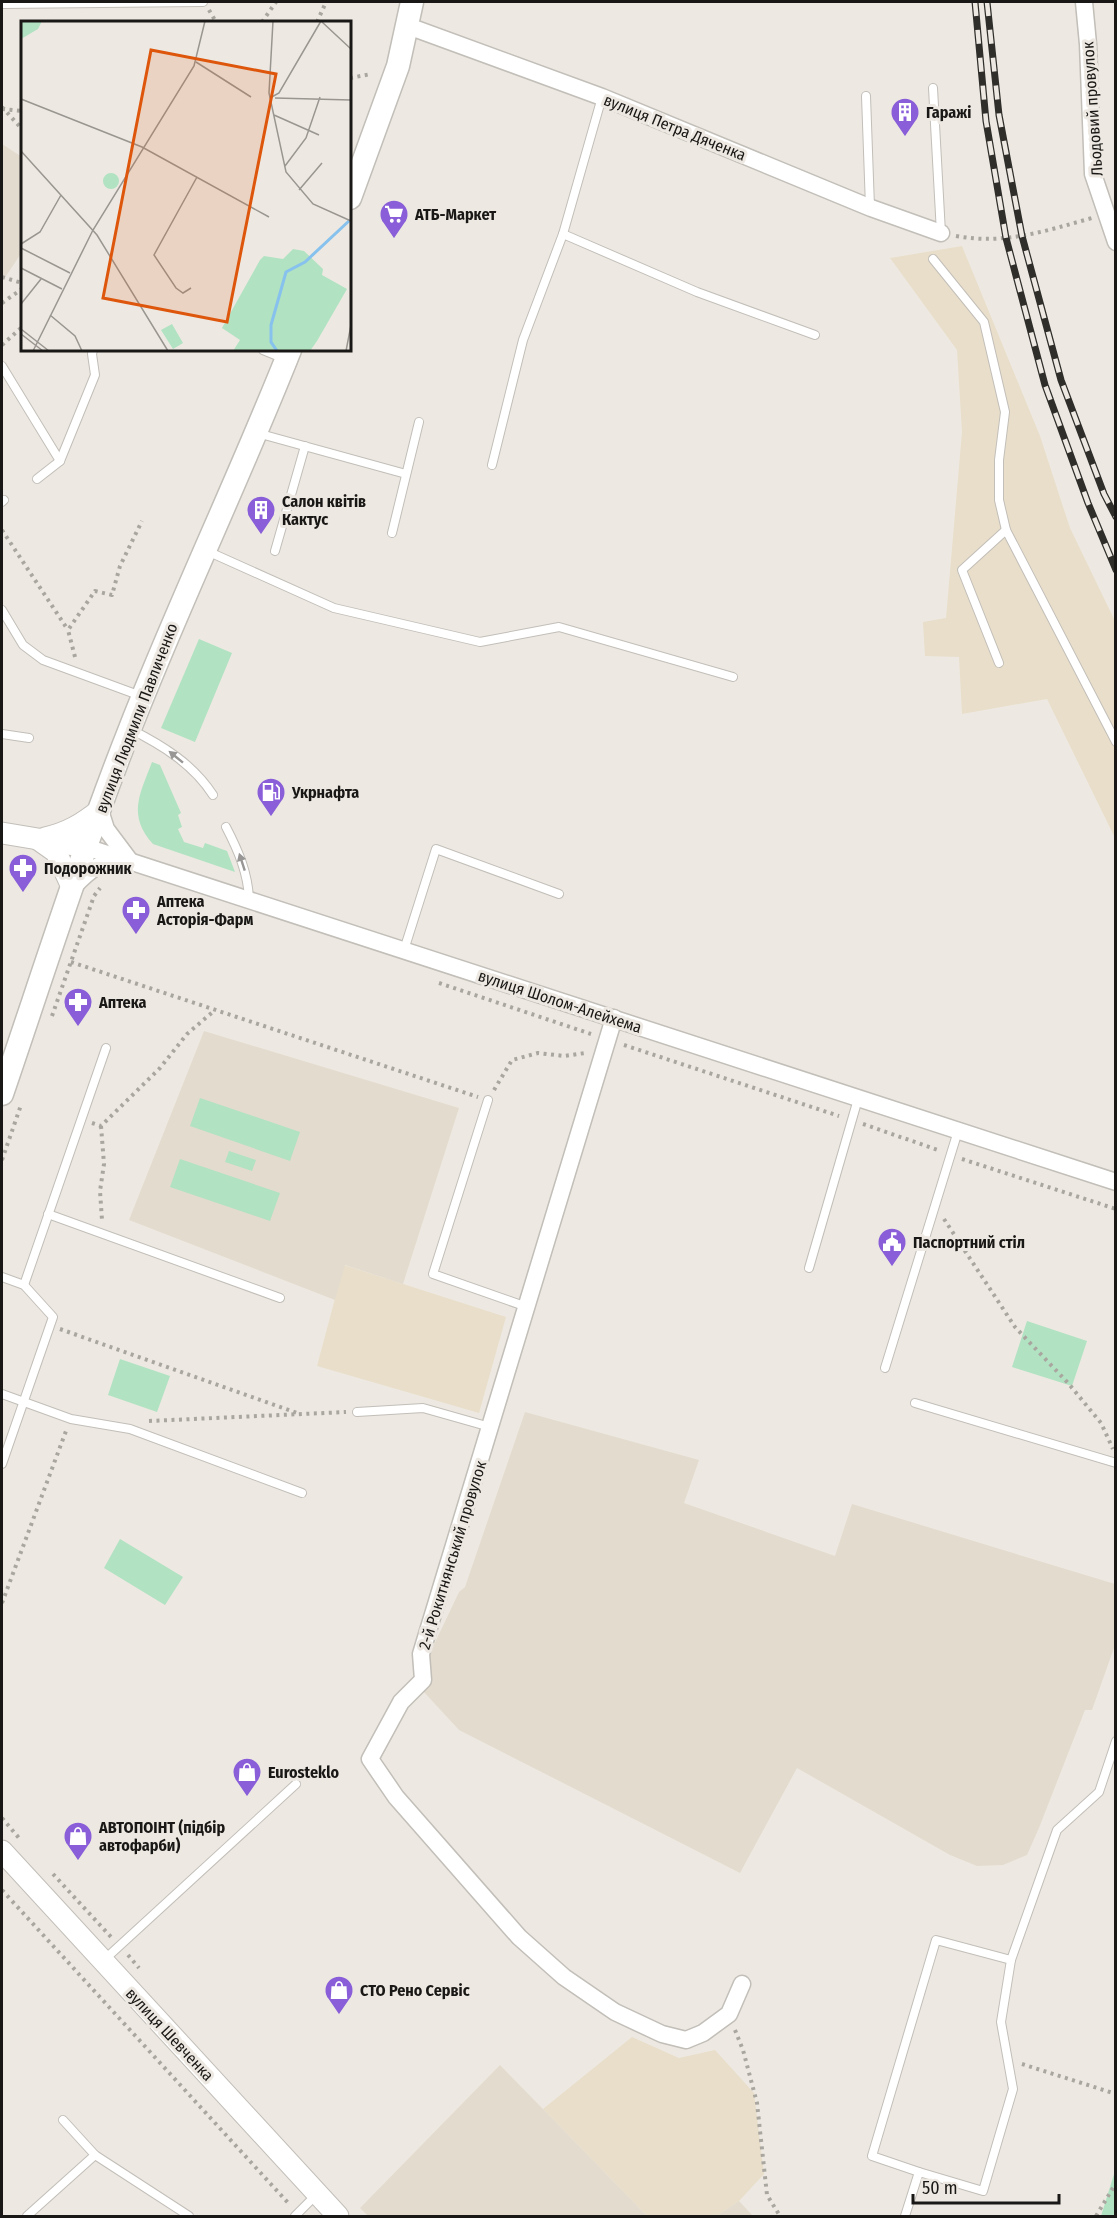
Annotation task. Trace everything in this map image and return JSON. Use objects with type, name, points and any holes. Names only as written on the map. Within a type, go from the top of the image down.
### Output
[{"type":"main road","points":[[351,195],[398,66],[412,2]]},
{"type":"main road","name":"вулиця Людмили Павличенко","points":[[2,1094],[86,846],[130,729],[288,354]]},
{"type":"street","name":"Льодовий провулок","points":[[1084,2],[1093,174],[1113,212]]},
{"type":"street","name":"вулиця Петра Дяченка","points":[[408,26],[602,97],[870,208],[941,233]]},
{"type":"street","points":[[1113,212],[1116,242]]},
{"type":"street","points":[[39,839],[64,834],[80,826],[100,810],[106,829],[130,861]]},
{"type":"street","name":"вулиця Шолом-Алейхема","points":[[2,833],[86,846],[1116,1182]]},
{"type":"street","points":[[39,839],[56,852],[72,887],[88,871],[105,861],[130,861]]},
{"type":"street","name":"2-й Рокитнянський провулок","points":[[614,1018],[421,1654],[423,1680],[400,1702],[370,1759],[396,1797],[512,1929],[564,1977],[615,2012],[662,2034],[686,2040],[703,2033],[729,2014]]},
{"type":"street","name":"вулиця Шевченка","points":[[2,1851],[338,2217]]},
{"type":"street","points":[[729,2014],[741,1984]]},
{"type":"lane","points":[[2,4],[203,2]]},
{"type":"lane","points":[[933,88],[941,233]]},
{"type":"lane","points":[[866,96],[870,208]]},
{"type":"lane","points":[[492,465],[523,340],[563,234],[602,97]]},
{"type":"lane","points":[[563,234],[697,292],[815,335]]},
{"type":"lane","points":[[933,260],[984,322],[1005,412],[999,460],[999,500],[1006,530],[1116,742]]},
{"type":"lane","points":[[37,479],[60,461],[95,375],[93,351]]},
{"type":"lane","points":[[269,351],[288,354]]},
{"type":"lane","points":[[2,366],[60,461]]},
{"type":"lane","points":[[392,533],[419,422]]},
{"type":"lane","points":[[256,433],[406,474]]},
{"type":"lane","points":[[275,551],[305,446]]},
{"type":"lane","points":[[999,663],[962,570],[1006,530]]},
{"type":"lane","points":[[204,549],[334,608],[480,642],[559,627],[732,677]]},
{"type":"lane","points":[[2,610],[23,645],[43,660],[143,697]]},
{"type":"lane","points":[[130,729],[160,744],[202,777],[213,795]]},
{"type":"lane","points":[[2,734],[29,738]]},
{"type":"lane","points":[[226,827],[238,851],[249,883],[249,900]]},
{"type":"lane","points":[[404,950],[436,849],[559,894]]},
{"type":"lane","points":[[24,1285],[106,1048]]},
{"type":"lane","points":[[809,1268],[858,1099]]},
{"type":"lane","points":[[488,1100],[433,1274],[526,1308]]},
{"type":"lane","points":[[885,1368],[958,1131]]},
{"type":"lane","points":[[48,1214],[280,1298]]},
{"type":"lane","points":[[2,1277],[24,1285],[53,1317],[2,1464]]},
{"type":"lane","points":[[2,1394],[71,1419],[130,1429],[302,1493]]},
{"type":"lane","points":[[915,1403],[1116,1463]]},
{"type":"lane","points":[[357,1412],[423,1408],[490,1427]]},
{"type":"lane","points":[[1011,1960],[936,1940],[872,2156],[983,2191],[1013,2089],[1000,2022],[1011,1960],[1057,1830],[1099,1792],[1116,1741]]},
{"type":"lane","points":[[103,1962],[296,1784]]},
{"type":"lane","points":[[63,2120],[95,2155],[189,2217]]},
{"type":"lane","points":[[27,2217],[95,2155]]},
{"type":"lane","points":[[905,2217],[919,2172]]},
{"type":"lane","points":[[297,2215],[317,2194]]},
{"type":"path","points":[[263,21],[276,2]]},
{"type":"path","points":[[317,21],[326,2]]},
{"type":"path","points":[[351,78],[371,74]]},
{"type":"path","points":[[2,109],[21,111]]},
{"type":"path","points":[[2,109],[21,128]]},
{"type":"path","points":[[941,233],[993,240],[1040,232],[1113,212]]},
{"type":"path","points":[[2,277],[21,283]]},
{"type":"path","points":[[2,303],[21,290]]},
{"type":"path","points":[[2,345],[21,328]]},
{"type":"path","points":[[68,630],[95,591],[112,595],[120,566],[142,521]]},
{"type":"path","points":[[2,530],[68,630],[80,674]]},
{"type":"path","points":[[103,884],[94,896],[71,962],[488,1100],[512,1060],[538,1053],[564,1056],[605,1050]]},
{"type":"path","points":[[101,1126],[160,1068],[187,1034],[216,1010]]},
{"type":"path","points":[[81,1120],[101,1126]]},
{"type":"path","points":[[101,1126],[104,1164],[100,1191],[102,1234]]},
{"type":"path","points":[[935,1206],[1015,1327],[1068,1383],[1101,1423],[1116,1455]]},
{"type":"path","points":[[50,1326],[300,1414]]},
{"type":"path","points":[[130,1429],[144,1421],[357,1412]]},
{"type":"path","points":[[2,1603],[71,1419]]},
{"type":"path","points":[[2,1890],[297,2215]]},
{"type":"path","points":[[729,2014],[743,2050],[757,2103],[767,2195],[780,2217]]},
{"type":"path","points":[[1008,2060],[1116,2094]]},
{"type":"path","points":[[1096,2217],[1116,2183]]},
{"type":"shaded area","points":[[2,144],[21,156],[21,254],[6,276],[2,275]]},
{"type":"shaded area","points":[[962,246],[1040,436],[1070,528],[1115,621],[1115,838],[1047,699],[962,714],[959,657],[925,656],[923,622],[946,618],[962,432],[957,350],[890,258]]},
{"type":"shaded area","points":[[204,1031],[459,1108],[403,1284],[345,1265],[335,1300],[129,1220]]},
{"type":"shaded area","points":[[344,1265],[506,1317],[479,1413],[317,1366]]},
{"type":"shaded area","points":[[525,1412],[699,1460],[684,1503],[835,1556],[852,1504],[1115,1584],[1115,1645],[1092,1710],[1085,1710],[1027,1855],[1003,1865],[977,1866],[950,1855],[797,1768],[740,1873],[459,1730],[423,1691],[430,1653],[459,1592],[465,1587]]},
{"type":"shaded area","points":[[632,2037],[679,2058],[715,2050],[754,2093],[764,2174],[739,2201],[717,2216],[647,2216],[543,2109]]},
{"type":"shaded area","points":[[500,2065],[647,2216],[368,2216],[360,2208]]},
{"type":"shaded area","points":[[739,2201],[753,2216],[717,2216]]},
{"type":"green space","points":[[199,639],[232,653],[195,742],[161,728]]},
{"type":"green space","points":[[152,762],[160,765],[181,813],[178,815],[182,827],[178,829],[184,842],[203,848],[205,843],[227,851],[235,872],[153,844],[140,823],[138,814],[140,794]]},
{"type":"green space","points":[[200,1098],[300,1132],[290,1161],[190,1126]]},
{"type":"green space","points":[[229,1151],[256,1160],[252,1171],[225,1162]]},
{"type":"green space","points":[[180,1159],[280,1193],[270,1221],[170,1187]]},
{"type":"green space","points":[[1027,1321],[1087,1341],[1072,1386],[1012,1367]]},
{"type":"green space","points":[[120,1359],[170,1376],[157,1412],[108,1395]]},
{"type":"green space","points":[[120,1539],[183,1577],[165,1605],[104,1568]]},
{"type":"green space","points":[[1115,2171],[1115,2216],[1101,2216]]},
{"type":"railway","points":[[975,2],[986,121],[1006,238],[1045,385],[1088,503],[1116,570]]},
{"type":"railway","points":[[987,2],[999,115],[1022,236],[1061,380],[1104,494],[1116,517]]},
{"type":"place","name":"Гаражі","points":[[905,138]]},
{"type":"place","name":"АТБ-Маркет","points":[[394,240]]},
{"type":"place","name":"Салон квітів Кактус","points":[[261,536]]},
{"type":"place","name":"Укрнафта","points":[[271,818]]},
{"type":"place","name":"Подорожник","points":[[23,894]]},
{"type":"place","name":"Аптека Асторія-Фарм","points":[[136,936]]},
{"type":"place","name":"Аптека","points":[[78,1028]]},
{"type":"place","name":"Паспортний стіл","points":[[892,1268]]},
{"type":"place","name":"Eurosteklo","points":[[247,1798]]},
{"type":"place","name":"АВТОПОІНТ (підбір автофарби)","points":[[78,1862]]},
{"type":"place","name":"СТО Рено Сервіс","points":[[339,2016]]}]
